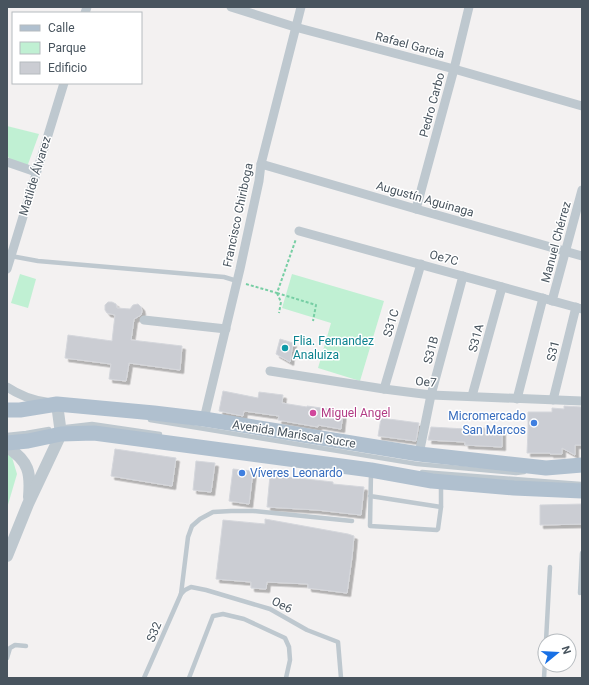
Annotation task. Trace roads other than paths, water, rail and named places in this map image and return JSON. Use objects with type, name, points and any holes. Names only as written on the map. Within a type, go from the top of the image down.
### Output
[{"type":"main road","name":"Avenida Mariscal Sucre","points":[[7,410],[154,413],[203,424],[419,454],[548,468],[582,465]]},
{"type":"main road","name":"Avenida Mariscal Sucre","points":[[7,443],[28,441],[61,431],[94,433],[371,470],[432,481],[514,488],[582,491]]},
{"type":"main road","points":[[548,468],[582,470]]},
{"type":"street","name":"Rafael Garcia","points":[[231,7],[295,27],[454,69],[582,106]]},
{"type":"street","name":"Francisco Chiriboga","points":[[203,424],[237,281],[259,181],[261,164],[301,7]]},
{"type":"street","name":"Pedro Carbo","points":[[416,209],[454,69],[469,7]]},
{"type":"street","name":"Matilde Álvarez","points":[[8,263],[64,84]]},
{"type":"street","points":[[7,162],[36,172]]},
{"type":"street","name":"Augustín Aguinaga","points":[[261,164],[582,256]]},
{"type":"street","name":"Manuel Chérrez","points":[[552,301],[582,190]]},
{"type":"street","name":"Oe7C","points":[[299,231],[579,308]]},
{"type":"street","name":"S31C","points":[[384,389],[421,264]]},
{"type":"street","name":"S31B","points":[[419,454],[431,395],[464,276]]},
{"type":"street","name":"S31A","points":[[472,396],[502,287]]},
{"type":"street","name":"Manuel Chérrez","points":[[517,398],[543,298]]},
{"type":"street","name":"S31","points":[[553,400],[579,308]]},
{"type":"street","points":[[144,320],[226,329]]},
{"type":"street","name":"Oe7","points":[[270,371],[431,395],[582,401]]},
{"type":"street","points":[[7,387],[16,393],[58,410],[61,431],[28,504],[7,556]]},
{"type":"street","points":[[7,447],[21,458],[27,470],[30,484],[28,504]]},
{"type":"lane","points":[[8,263],[38,261],[224,277],[237,281]]},
{"type":"lane","points":[[145,419],[203,424],[417,464],[516,473],[548,468]]},
{"type":"lane","points":[[7,435],[61,431],[92,424],[166,435]]},
{"type":"lane","points":[[318,458],[387,468]]},
{"type":"lane","points":[[371,470],[370,526],[437,530],[439,527],[441,508],[441,481]]},
{"type":"lane","points":[[418,472],[582,484]]},
{"type":"lane","points":[[370,496],[441,508]]},
{"type":"lane","name":"S32","points":[[144,678],[181,594],[188,537],[192,526],[200,519],[213,512],[253,511],[352,521]]},
{"type":"lane","points":[[580,592],[582,553]]},
{"type":"lane","points":[[546,633],[550,567]]},
{"type":"lane","name":"Oe6","points":[[181,594],[191,587],[270,609],[307,630],[338,642],[341,678]]},
{"type":"lane","points":[[189,678],[213,616],[223,614],[244,619],[285,638],[289,647],[290,660],[286,678]]},
{"type":"lane","points":[[7,658],[10,648],[15,645],[26,646]]},
{"type":"place","name":"Flia. Fernandez Analuiza","points":[[285,348]]},
{"type":"place","name":"Miguel Angel","points":[[313,413]]},
{"type":"place","name":"Micromercado San Marcos","points":[[534,423]]},
{"type":"place","name":"Víveres Leonardo","points":[[242,473]]}]
